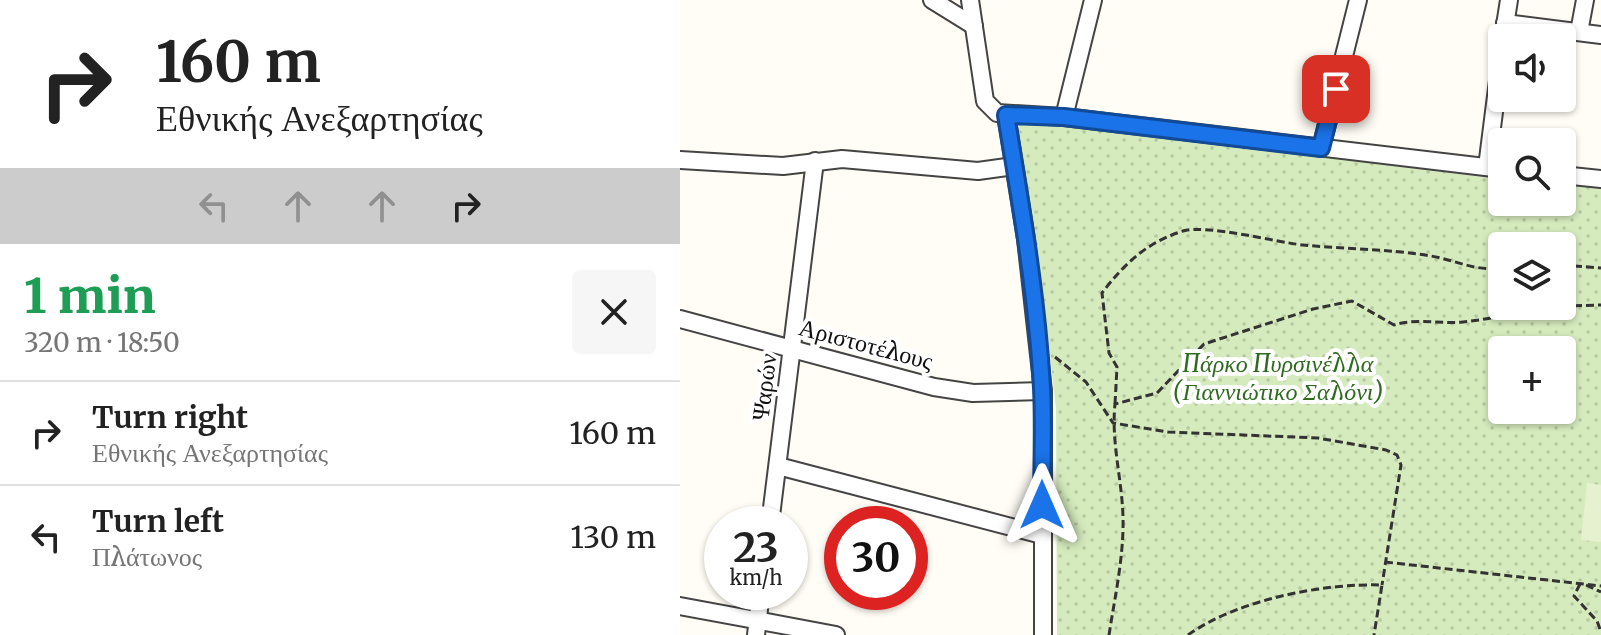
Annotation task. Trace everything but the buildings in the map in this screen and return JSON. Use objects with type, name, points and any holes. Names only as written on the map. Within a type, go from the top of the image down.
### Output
[{"type":"street","points":[[932,0],[974,26]]},
{"type":"street","points":[[970,0],[985,101],[993,111],[1006,115],[1064,117],[1488,167]]},
{"type":"street","points":[[1064,117],[1093,0]]},
{"type":"street","points":[[1321,148],[1358,0]]},
{"type":"street","points":[[1505,24],[1509,0]]},
{"type":"street","points":[[1579,32],[1585,0]]},
{"type":"street","points":[[1576,32],[1601,35]]},
{"type":"street","points":[[1006,115],[1040,349],[1043,391],[1043,635]]},
{"type":"street","points":[[680,160],[765,166],[865,160],[984,171],[1014,166]]},
{"type":"street","name":"Ψαρών","points":[[772,506],[815,161]]},
{"type":"street","points":[[1576,176],[1601,179]]},
{"type":"street","name":"Αριστοτέλους","points":[[680,319],[955,391],[991,394],[1043,391]]},
{"type":"street","points":[[778,466],[1042,535]]},
{"type":"street","points":[[680,606],[757,627],[836,635]]},
{"type":"path","points":[[1109,635],[1122,550],[1123,515],[1113,423],[1117,367],[1109,353],[1102,293],[1120,270],[1144,248],[1186,230],[1301,245],[1432,256],[1488,270]]},
{"type":"path","points":[[1576,266],[1601,268]]},
{"type":"path","points":[[1115,404],[1157,393],[1204,344],[1313,309],[1352,301],[1394,325],[1408,321],[1458,323],[1488,319]]},
{"type":"path","points":[[1576,306],[1601,305]]},
{"type":"path","points":[[1040,349],[1064,362],[1086,382],[1113,423],[1168,432],[1318,438],[1386,450],[1397,455],[1401,465],[1374,635]]},
{"type":"path","points":[[1385,562],[1601,586]]},
{"type":"path","points":[[1581,583],[1601,592]]},
{"type":"path","points":[[1581,583],[1574,596],[1597,621],[1601,632]]},
{"type":"path","points":[[1188,635],[1233,611],[1262,601],[1348,585],[1382,585]]},
{"type":"green space","name":"Πάρκο Πυρσινέλλα (Γιαννιώτικο Σαλόνι)","points":[[1058,124],[1488,173],[1488,216],[1576,216],[1576,183],[1601,186],[1601,635],[1057,635],[1056,410],[1049,344],[1016,130],[1020,125]]},
{"type":"green space","points":[[1587,483],[1601,485],[1601,542],[1581,540]]},
{"type":"route","points":[[1042,505],[1043,391],[1040,349],[1006,115],[1064,117],[1321,148],[1336,89]]}]
